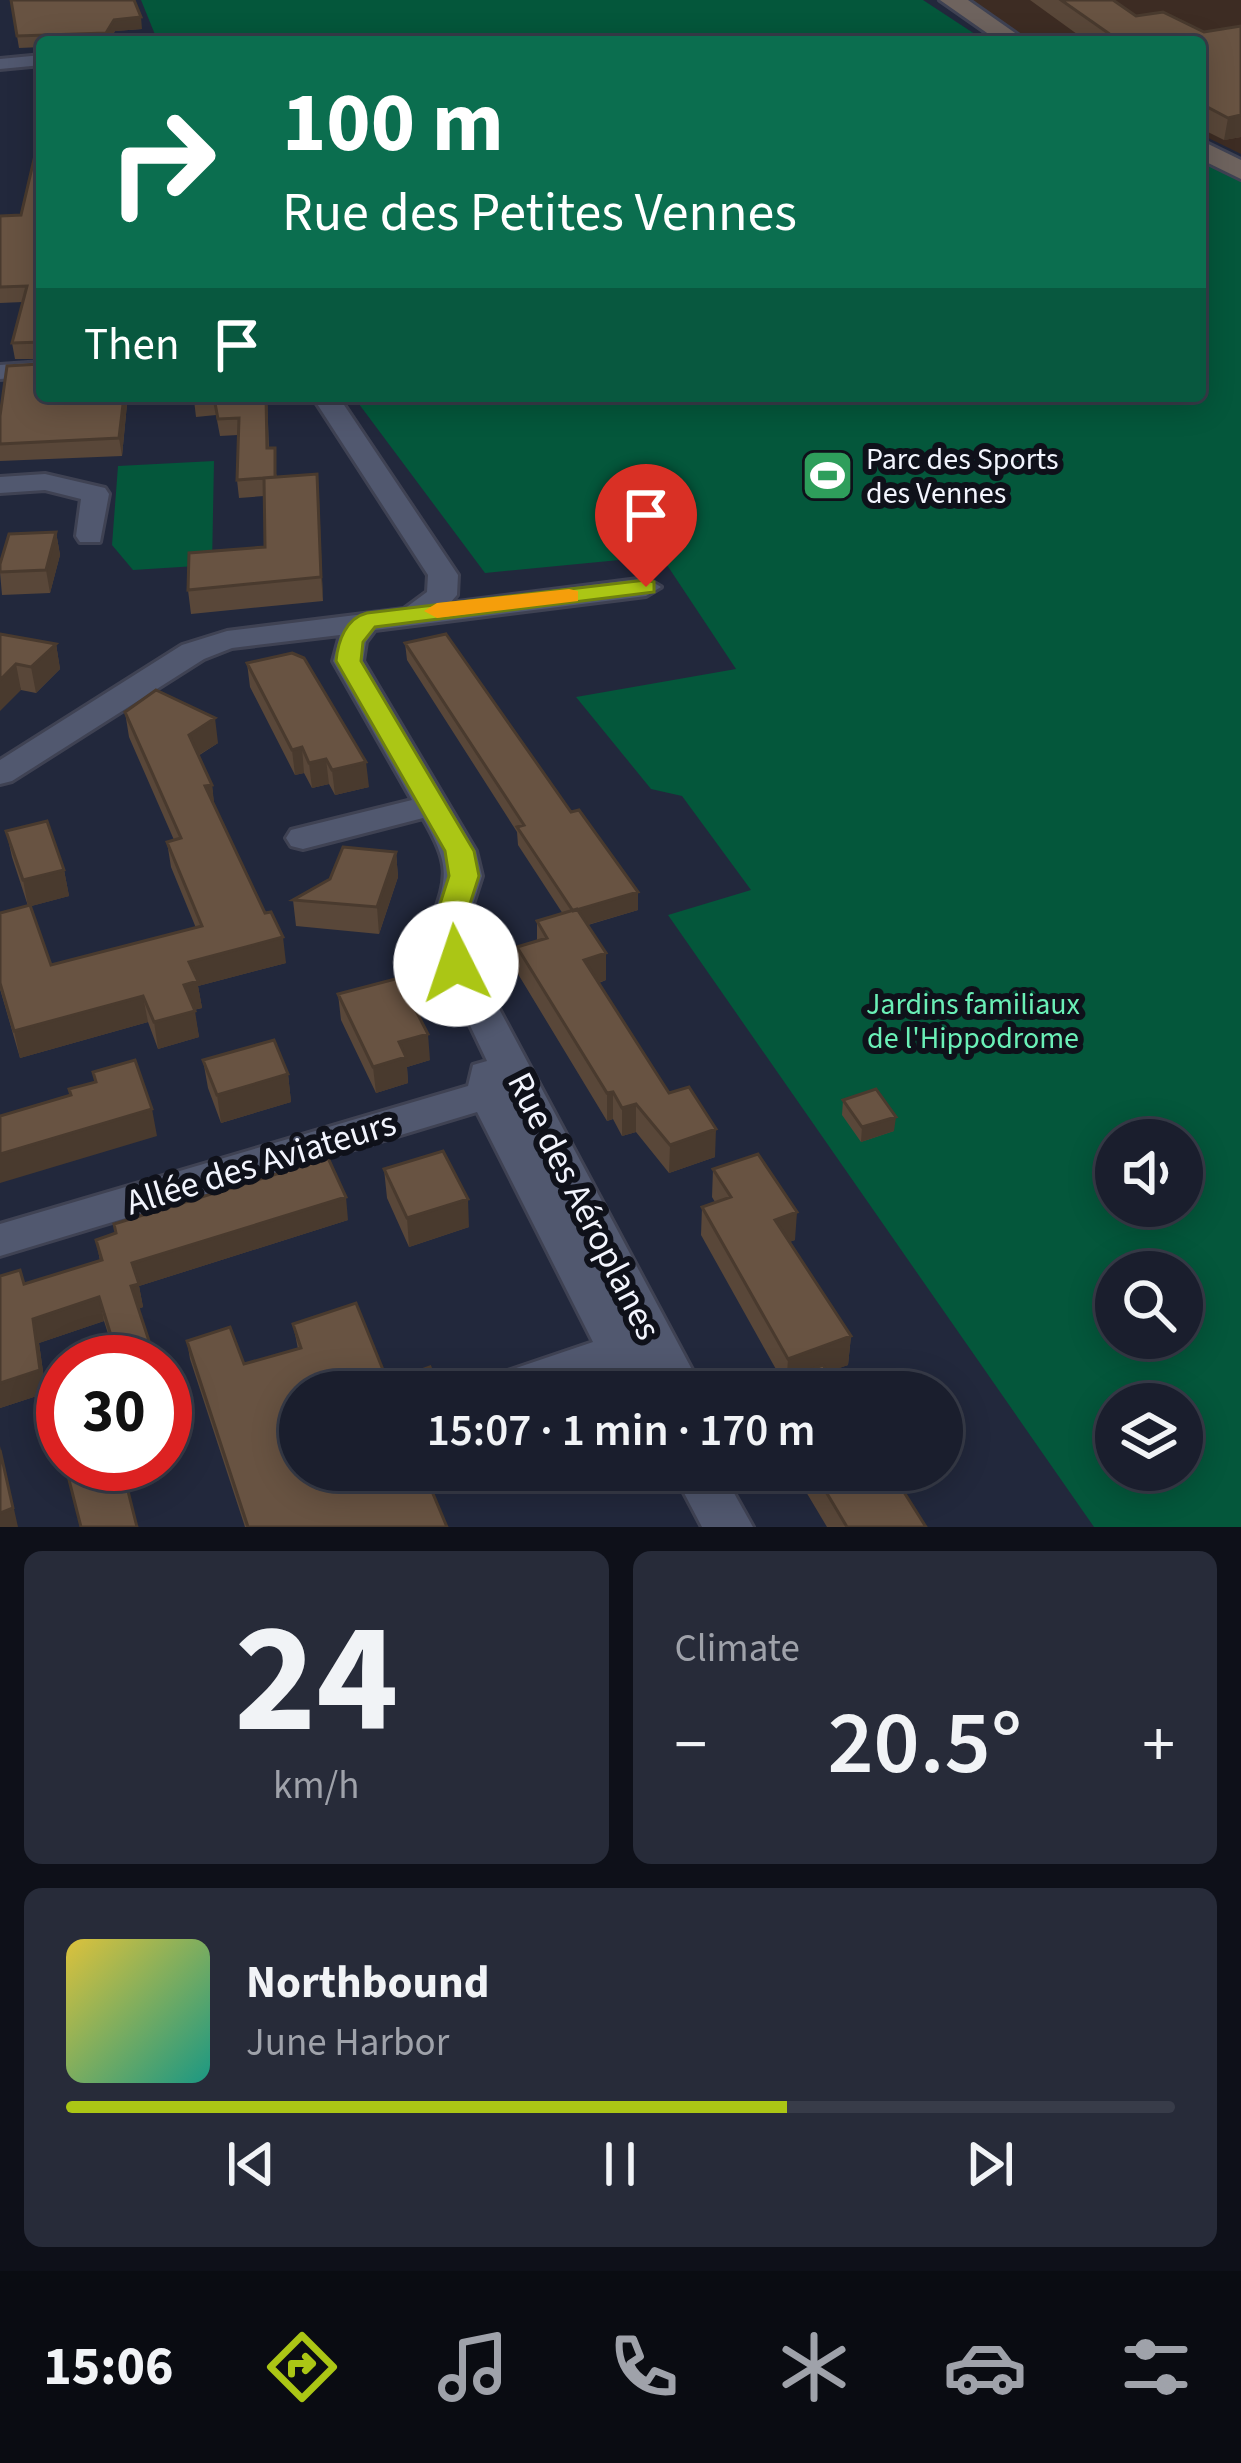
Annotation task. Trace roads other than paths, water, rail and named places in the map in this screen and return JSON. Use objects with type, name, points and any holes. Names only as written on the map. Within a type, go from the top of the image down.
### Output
[{"type":"street","points":[[952,0],[1007,36]]},
{"type":"street","points":[[0,64],[36,61]]},
{"type":"street","points":[[1206,151],[1241,171]]},
{"type":"street","points":[[0,372],[36,369]]},
{"type":"street","points":[[329,402],[442,575],[442,595],[416,613]]},
{"type":"street","points":[[0,485],[45,482],[95,494],[90,536]]},
{"type":"street","points":[[0,774],[193,652],[227,640],[646,587]]},
{"type":"street","name":"Rue des Aéroplanes","points":[[367,620],[351,641],[348,661],[459,851],[464,876],[445,935],[486,1020],[504,1089],[637,1345],[643,1371]]},
{"type":"street","points":[[303,838],[432,805]]},
{"type":"street","name":"Allée des Aviateurs","points":[[0,1240],[504,1089]]},
{"type":"street","points":[[561,1371],[637,1345]]},
{"type":"street","name":"Rue des Aéroplanes","points":[[637,1345],[661,1371]]},
{"type":"street","points":[[709,1491],[728,1527]]},
{"type":"place","name":"Parc des Sports des Vennes","points":[[827,476]]},
{"type":"park label","name":"Jardins familiaux de l'Hippodrome","points":[[973,1021]]}]
